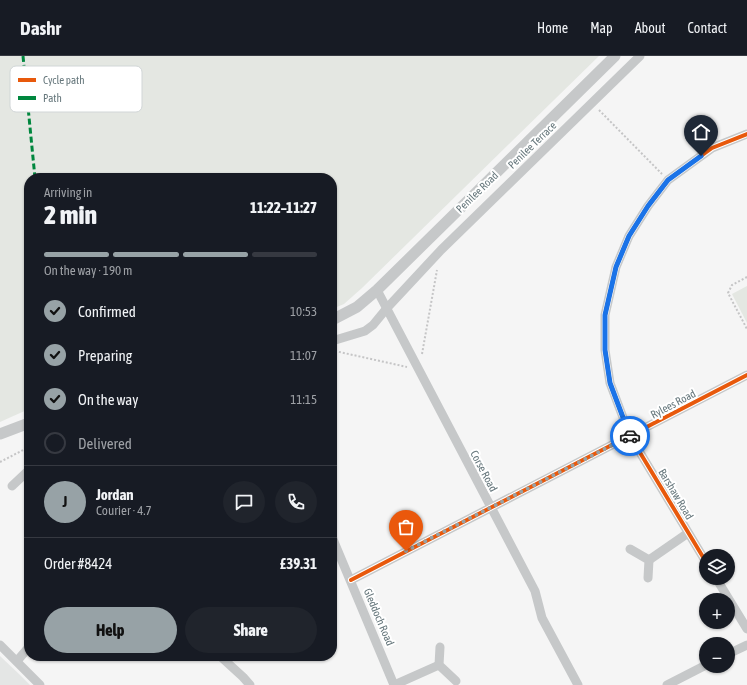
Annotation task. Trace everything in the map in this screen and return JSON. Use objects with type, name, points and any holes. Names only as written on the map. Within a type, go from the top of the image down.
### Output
[{"type":"street","name":"Penilee Road","points":[[337,317],[357,307],[377,290],[615,56]]},
{"type":"street","name":"Penilee Terrace","points":[[337,339],[365,331],[373,325],[441,250],[593,104],[640,56]]},
{"type":"street","name":"Barshaw Road","points":[[699,551],[630,436],[610,383],[605,350],[605,315],[616,267],[629,236],[648,206],[668,180],[712,148],[747,134]]},
{"type":"street","name":"Corse Road","points":[[377,290],[534,591],[542,618],[578,685]]},
{"type":"street","name":"Rylees Road","points":[[351,580],[630,436],[746,379]]},
{"type":"street","points":[[0,434],[24,425]]},
{"type":"street","points":[[12,486],[24,476]]},
{"type":"street","points":[[649,560],[688,533]]},
{"type":"street","name":"Gleddoch Road","points":[[337,548],[394,685]]},
{"type":"street","points":[[630,549],[649,560]]},
{"type":"street","points":[[648,578],[649,560]]},
{"type":"street","points":[[720,585],[747,629]]},
{"type":"street","points":[[0,645],[40,685]]},
{"type":"street","points":[[735,651],[747,645]]},
{"type":"street","points":[[440,647],[439,665],[456,681]]},
{"type":"street","points":[[17,661],[24,653]]},
{"type":"street","points":[[226,661],[244,677],[250,685]]},
{"type":"street","points":[[394,685],[439,665]]},
{"type":"street","points":[[667,685],[699,669]]},
{"type":"path","points":[[593,104],[668,180]]},
{"type":"path","points":[[747,277],[732,285],[728,292],[747,329]]},
{"type":"path","points":[[0,462],[24,450]]},
{"type":"shaded area","points":[[0,56],[599,56],[362,288],[344,304],[337,307],[337,173],[24,173],[24,411],[0,422]]},
{"type":"shaded area","points":[[747,286],[747,323],[732,294]]},
{"type":"shaded area","points":[[0,656],[19,674],[30,685],[0,685]]},
{"type":"marked path","points":[[23,56],[24,66]]},
{"type":"marked path","points":[[29,112],[35,173]]},
{"type":"cycle path","points":[[699,550],[630,436],[610,383],[605,350],[605,315],[616,267],[629,236],[648,206],[668,180],[712,148],[747,134]]},
{"type":"cycle path","points":[[351,580],[747,375]]},
{"type":"way so far","points":[[406,551],[630,436]]},
{"type":"route","points":[[630,436],[610,383],[605,350],[605,315],[616,267],[629,236],[648,206],[668,180],[701,156]]}]
